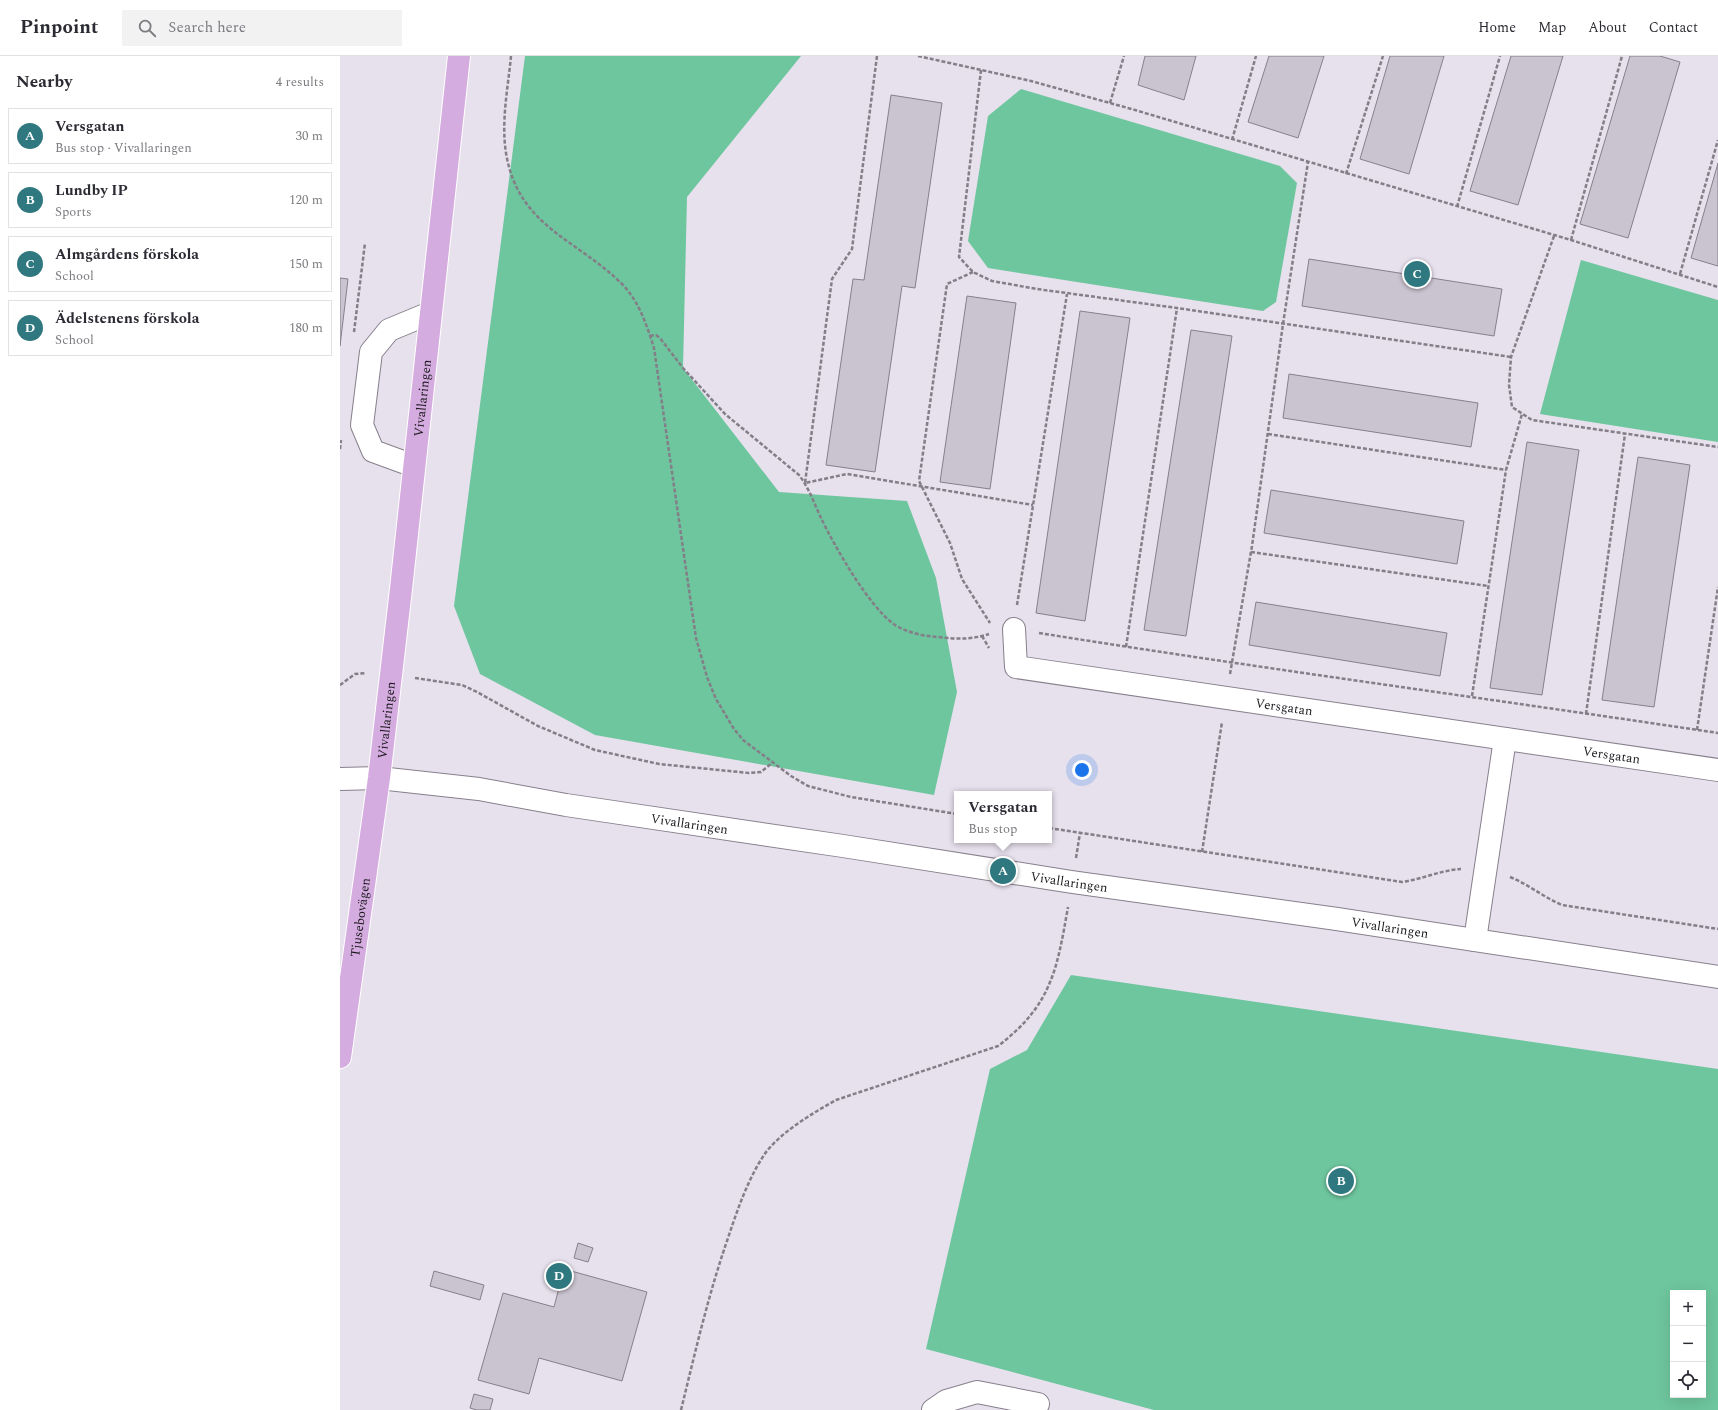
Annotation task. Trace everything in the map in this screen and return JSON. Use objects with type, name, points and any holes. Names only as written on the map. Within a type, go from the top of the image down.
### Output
[{"type":"main road","name":"Vivallaringen","points":[[379,778],[459,56]]},
{"type":"main road","name":"Tjusebovägen","points":[[340,1057],[379,778]]},
{"type":"street","points":[[414,466],[373,451],[362,425],[371,352],[389,330],[430,313]]},
{"type":"street","name":"Versgatan","points":[[1005,630],[1016,667],[1718,770]]},
{"type":"street","points":[[1475,940],[1505,739]]},
{"type":"street","points":[[340,780],[379,778]]},
{"type":"street","name":"Vivallaringen","points":[[379,778],[479,790],[566,805],[835,844],[1072,882],[1475,940],[1718,977]]},
{"type":"street","points":[[932,1410],[946,1401],[977,1392],[1038,1404]]},
{"type":"path","points":[[511,56],[504,135],[506,154],[518,190],[529,207],[541,221],[556,234],[608,271],[622,284],[629,292],[646,322],[654,348],[657,366],[696,638],[716,699],[734,729],[744,740],[772,763],[808,786],[851,797],[954,814]]},
{"type":"path","points":[[805,483],[832,279],[852,249],[877,56]]},
{"type":"path","points":[[918,56],[1030,81],[1110,103],[1571,240],[1718,287]]},
{"type":"path","points":[[1110,103],[1124,56]]},
{"type":"path","points":[[1232,140],[1256,56]]},
{"type":"path","points":[[1346,174],[1383,56]]},
{"type":"path","points":[[1457,207],[1500,56]]},
{"type":"path","points":[[1571,240],[1622,56]]},
{"type":"path","points":[[981,70],[960,257],[973,272],[992,281],[1067,294],[1177,308],[1510,357]]},
{"type":"path","points":[[1680,274],[1718,140]]},
{"type":"path","points":[[1202,852],[1251,552],[1283,324],[1308,162]]},
{"type":"path","points":[[1554,236],[1510,357],[1509,385],[1512,407],[1532,420],[1718,447]]},
{"type":"path","points":[[973,272],[947,284],[919,481],[950,543],[962,579],[1005,630]]},
{"type":"path","points":[[1005,630],[1034,505],[1067,294]]},
{"type":"path","points":[[1126,647],[1177,308]]},
{"type":"path","points":[[650,336],[656,335],[660,338],[683,368],[725,414],[799,475],[805,483],[822,520],[844,560],[870,599],[888,619],[907,631],[928,636],[960,640],[977,638],[1005,630],[1472,696],[1718,733]]},
{"type":"path","points":[[1472,696],[1506,470],[1522,414]]},
{"type":"path","points":[[1268,434],[1506,470]]},
{"type":"path","points":[[1586,714],[1625,434]]},
{"type":"path","points":[[805,483],[848,474],[1034,505]]},
{"type":"path","points":[[1251,552],[1488,586]]},
{"type":"path","points":[[1697,730],[1718,587]]},
{"type":"path","points":[[390,675],[446,681],[462,685],[538,726],[595,750],[636,760],[673,766],[749,773],[761,772],[772,763]]},
{"type":"path","points":[[1052,828],[1402,882],[1418,879],[1446,870],[1467,870]]},
{"type":"path","points":[[681,1410],[718,1267],[746,1188],[765,1154],[790,1130],[836,1100],[998,1046],[1014,1034],[1039,1004],[1053,977],[1058,961],[1080,833]]},
{"type":"path","points":[[1508,876],[1519,880],[1550,900],[1562,904],[1718,929]]},
{"type":"green space","points":[[525,56],[801,56],[687,197],[683,368],[779,492],[907,501],[936,578],[957,692],[934,795],[595,735],[480,674],[454,606]]},
{"type":"green space","points":[[1021,89],[1280,166],[1297,183],[1276,302],[1263,311],[988,268],[968,241],[988,116]]},
{"type":"green space","points":[[1581,260],[1718,300],[1718,442],[1540,414]]},
{"type":"green space","points":[[1071,975],[1718,1069],[1718,1410],[1154,1410],[926,1349],[990,1069],[1027,1050]]},
{"type":"building","points":[[1145,56],[1196,56],[1184,100],[1138,85]]},
{"type":"building","points":[[1269,56],[1324,56],[1298,138],[1248,122]]},
{"type":"building","points":[[1390,56],[1444,56],[1409,174],[1360,159]]},
{"type":"building","points":[[1511,56],[1563,56],[1518,205],[1470,191]]},
{"type":"building","points":[[1630,56],[1660,56],[1680,62],[1628,238],[1580,224]]},
{"type":"building","points":[[891,95],[942,103],[915,288],[902,286],[875,472],[826,465],[853,279],[864,280]]},
{"type":"building","points":[[1718,163],[1718,266],[1691,258]]},
{"type":"building","points":[[1309,259],[1502,289],[1494,336],[1302,306]]},
{"type":"building","points":[[340,278],[348,279],[340,346]]},
{"type":"building","points":[[967,296],[1016,303],[990,489],[940,482]]},
{"type":"building","points":[[1080,311],[1130,318],[1085,621],[1036,613]]},
{"type":"building","points":[[1191,330],[1232,336],[1186,636],[1144,630]]},
{"type":"building","points":[[1289,374],[1478,403],[1471,447],[1283,418]]},
{"type":"building","points":[[1527,442],[1579,450],[1542,695],[1490,688]]},
{"type":"building","points":[[1638,457],[1690,465],[1654,707],[1602,700]]},
{"type":"building","points":[[1271,490],[1464,521],[1457,564],[1264,533]]},
{"type":"building","points":[[1256,602],[1447,633],[1440,676],[1249,645]]},
{"type":"building","points":[[578,1243],[593,1248],[588,1262],[574,1258]]},
{"type":"building","points":[[564,1269],[647,1292],[622,1381],[539,1358],[529,1394],[478,1380],[503,1293],[554,1307]]},
{"type":"building","points":[[434,1271],[484,1285],[480,1300],[430,1286]]},
{"type":"building","points":[[474,1394],[493,1399],[490,1410],[477,1410],[470,1408]]},
{"type":"place","name":"Almgårdens förskola","points":[[1417,274]]},
{"type":"place","name":"Versgatan","points":[[1003,871]]},
{"type":"place","name":"Lundby IP","points":[[1341,1181]]},
{"type":"place","name":"Ädelstenens förskola","points":[[559,1276]]}]
